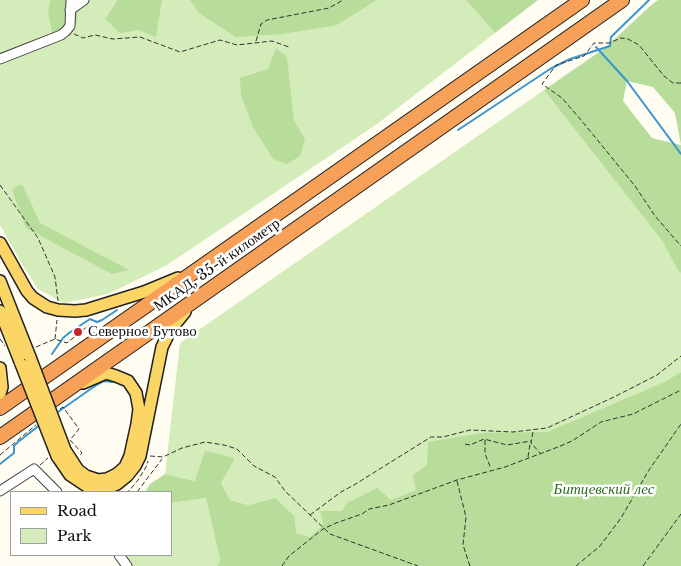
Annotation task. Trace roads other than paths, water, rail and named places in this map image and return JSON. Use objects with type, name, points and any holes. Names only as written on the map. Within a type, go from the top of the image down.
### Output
[{"type":"highway","name":"МКАД, 35-й километр","points":[[0,408],[582,0]]},
{"type":"highway","name":"МКАД, 35-й километр","points":[[0,437],[622,0]]},
{"type":"main road","points":[[0,243],[33,298],[47,307],[58,310],[86,310],[144,292],[185,275],[209,262]]},
{"type":"main road","points":[[0,281],[25,361],[70,475],[88,487],[97,489],[108,488],[117,484],[135,466],[140,456],[162,347],[166,336],[189,307],[212,288]]},
{"type":"main road","points":[[0,311],[25,361]]},
{"type":"main road","points":[[0,368],[2,387],[0,394]]},
{"type":"main road","points":[[61,453],[86,476],[98,480],[107,479],[117,474],[124,467],[130,456],[137,424],[136,393],[128,381],[106,373],[68,389]]},
{"type":"lane","points":[[0,59],[61,35],[70,26],[70,5],[84,0]]},
{"type":"lane","points":[[0,491],[34,469],[56,491]]},
{"type":"lane","points":[[120,556],[128,566]]},
{"type":"waterway","points":[[458,130],[550,69],[570,59],[610,46],[611,37],[649,0]]},
{"type":"waterway","points":[[596,47],[627,81],[681,154]]},
{"type":"waterway","points":[[52,354],[63,338],[69,333],[90,319],[97,322],[117,310]]},
{"type":"waterway","points":[[55,414],[104,381],[113,382]]},
{"type":"waterway","points":[[0,464],[14,453],[14,446],[18,442],[41,424]]},
{"type":"place","name":"Северное Бутово","points":[[78,332]]},
{"type":"park label","name":"Битцевский лес","points":[[604,490]]}]
